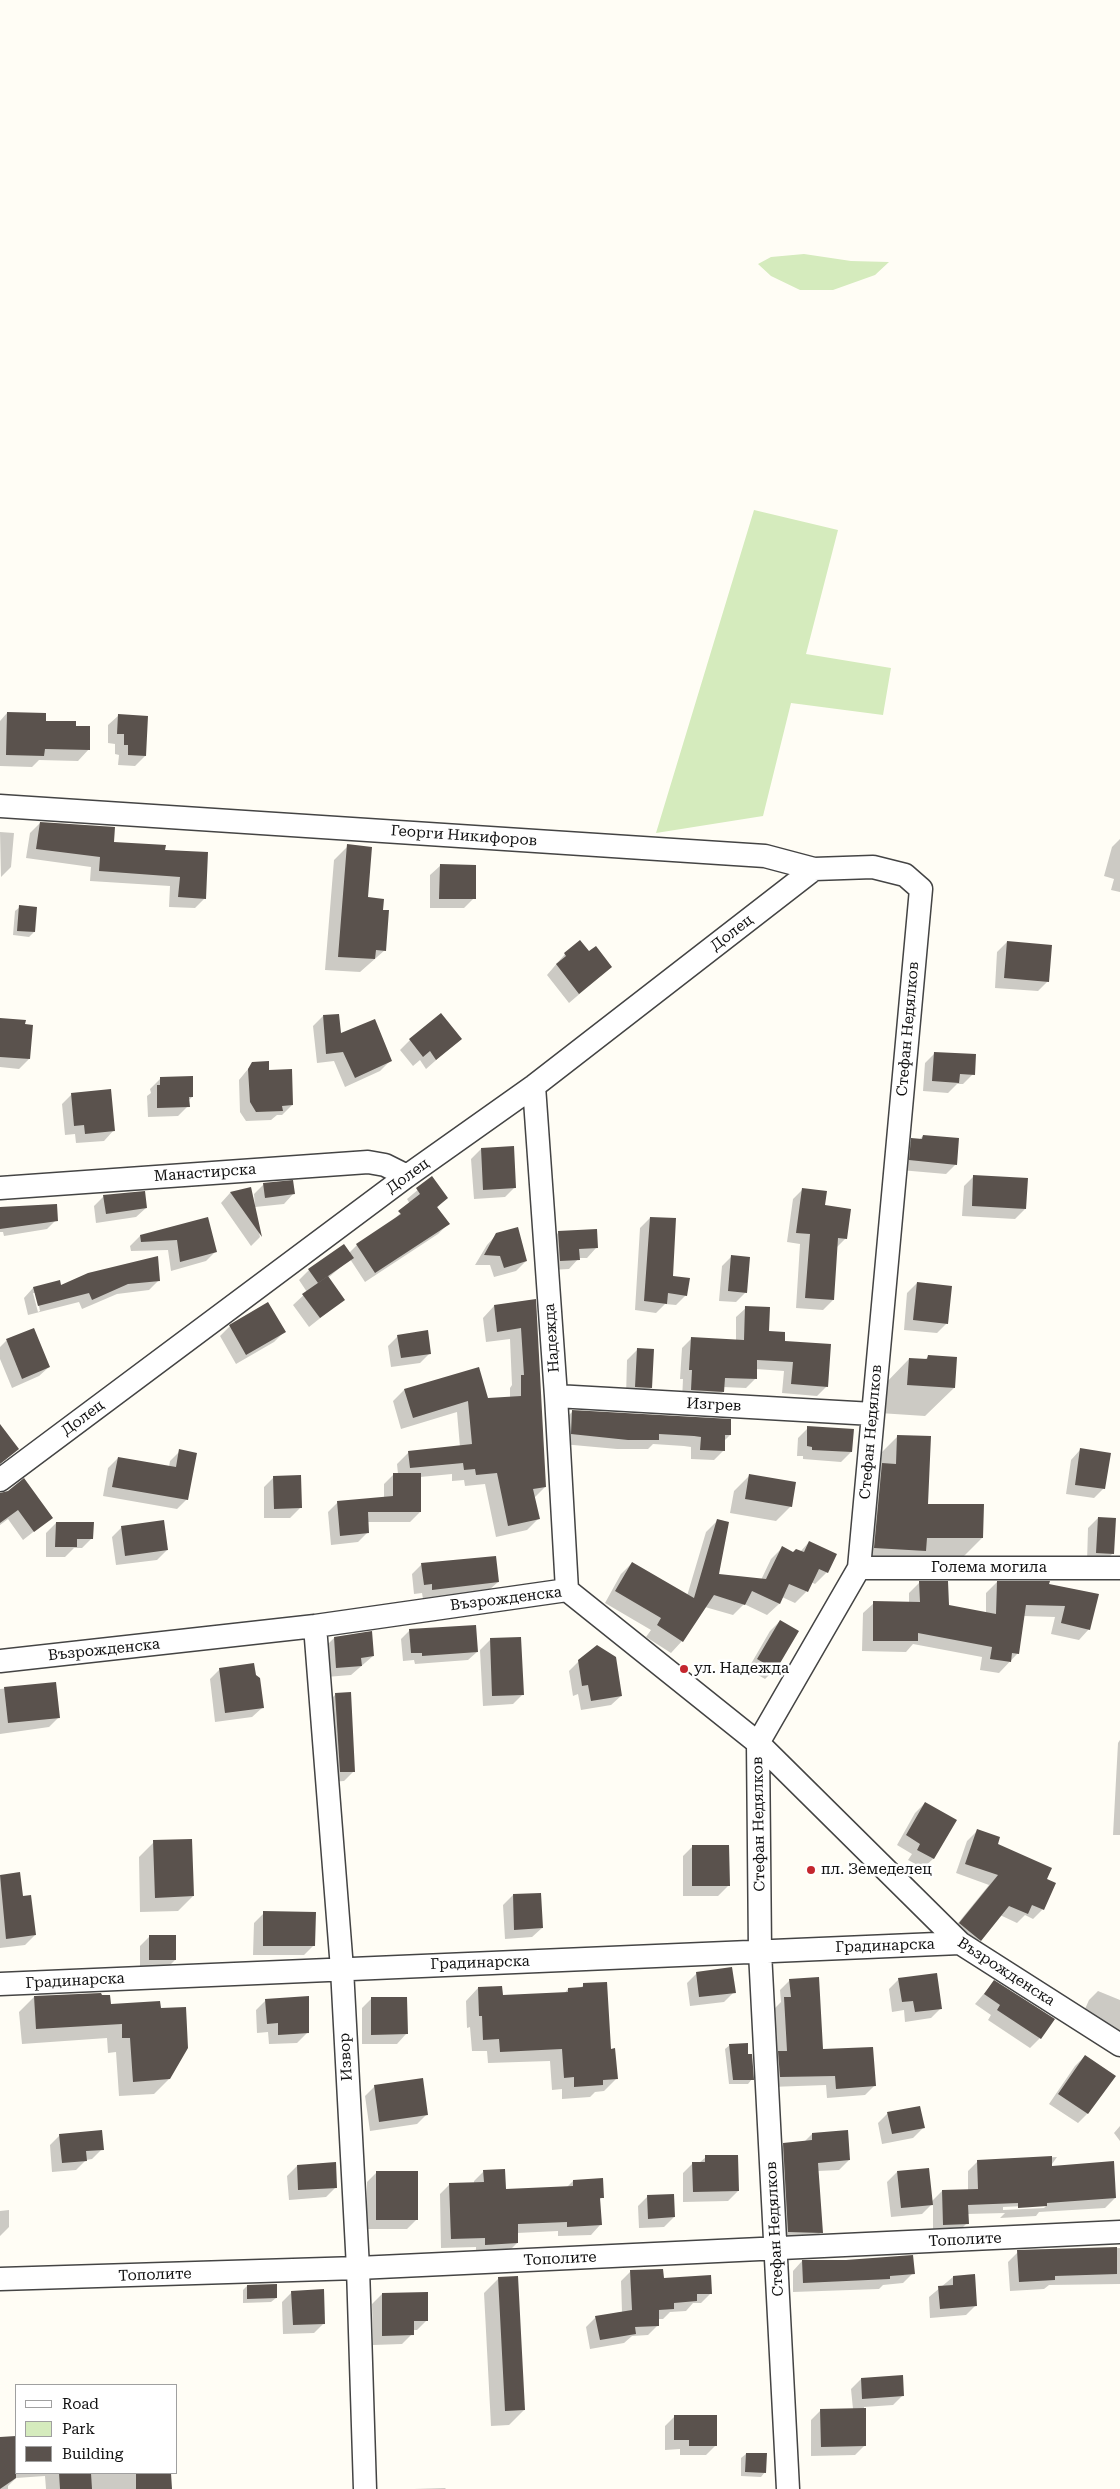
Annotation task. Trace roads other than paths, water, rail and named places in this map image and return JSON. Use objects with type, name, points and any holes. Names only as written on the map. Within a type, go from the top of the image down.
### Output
[{"type":"street","name":"Георги Никифоров","points":[[0,806],[756,855],[814,869],[873,867],[905,875],[921,889]]},
{"type":"street","name":"Долец","points":[[0,1480],[407,1176],[534,1086],[814,869]]},
{"type":"street","name":"Стефан Недялков","points":[[788,2489],[760,1952],[758,1743],[859,1568],[921,889]]},
{"type":"street","name":"Надежда","points":[[534,1086],[556,1396],[567,1590]]},
{"type":"street","name":"Манастирска","points":[[0,1188],[368,1162],[385,1165],[407,1176]]},
{"type":"street","name":"Изгрев","points":[[556,1396],[872,1414]]},
{"type":"street","name":"Голема могила","points":[[859,1568],[1120,1568]]},
{"type":"street","name":"Възрожденска","points":[[0,1662],[315,1626],[567,1590],[758,1743],[960,1943],[1120,2045]]},
{"type":"street","name":"Извор","points":[[315,1626],[342,1969],[358,2268],[366,2489]]},
{"type":"street","name":"Градинарска","points":[[0,1984],[960,1943]]},
{"type":"street","name":"Тополите","points":[[0,2279],[358,2268],[776,2250],[1120,2232]]},
{"type":"place","name":"ул. Надежда","points":[[684,1669]]},
{"type":"place","name":"пл. Земеделец","points":[[811,1870]]}]
